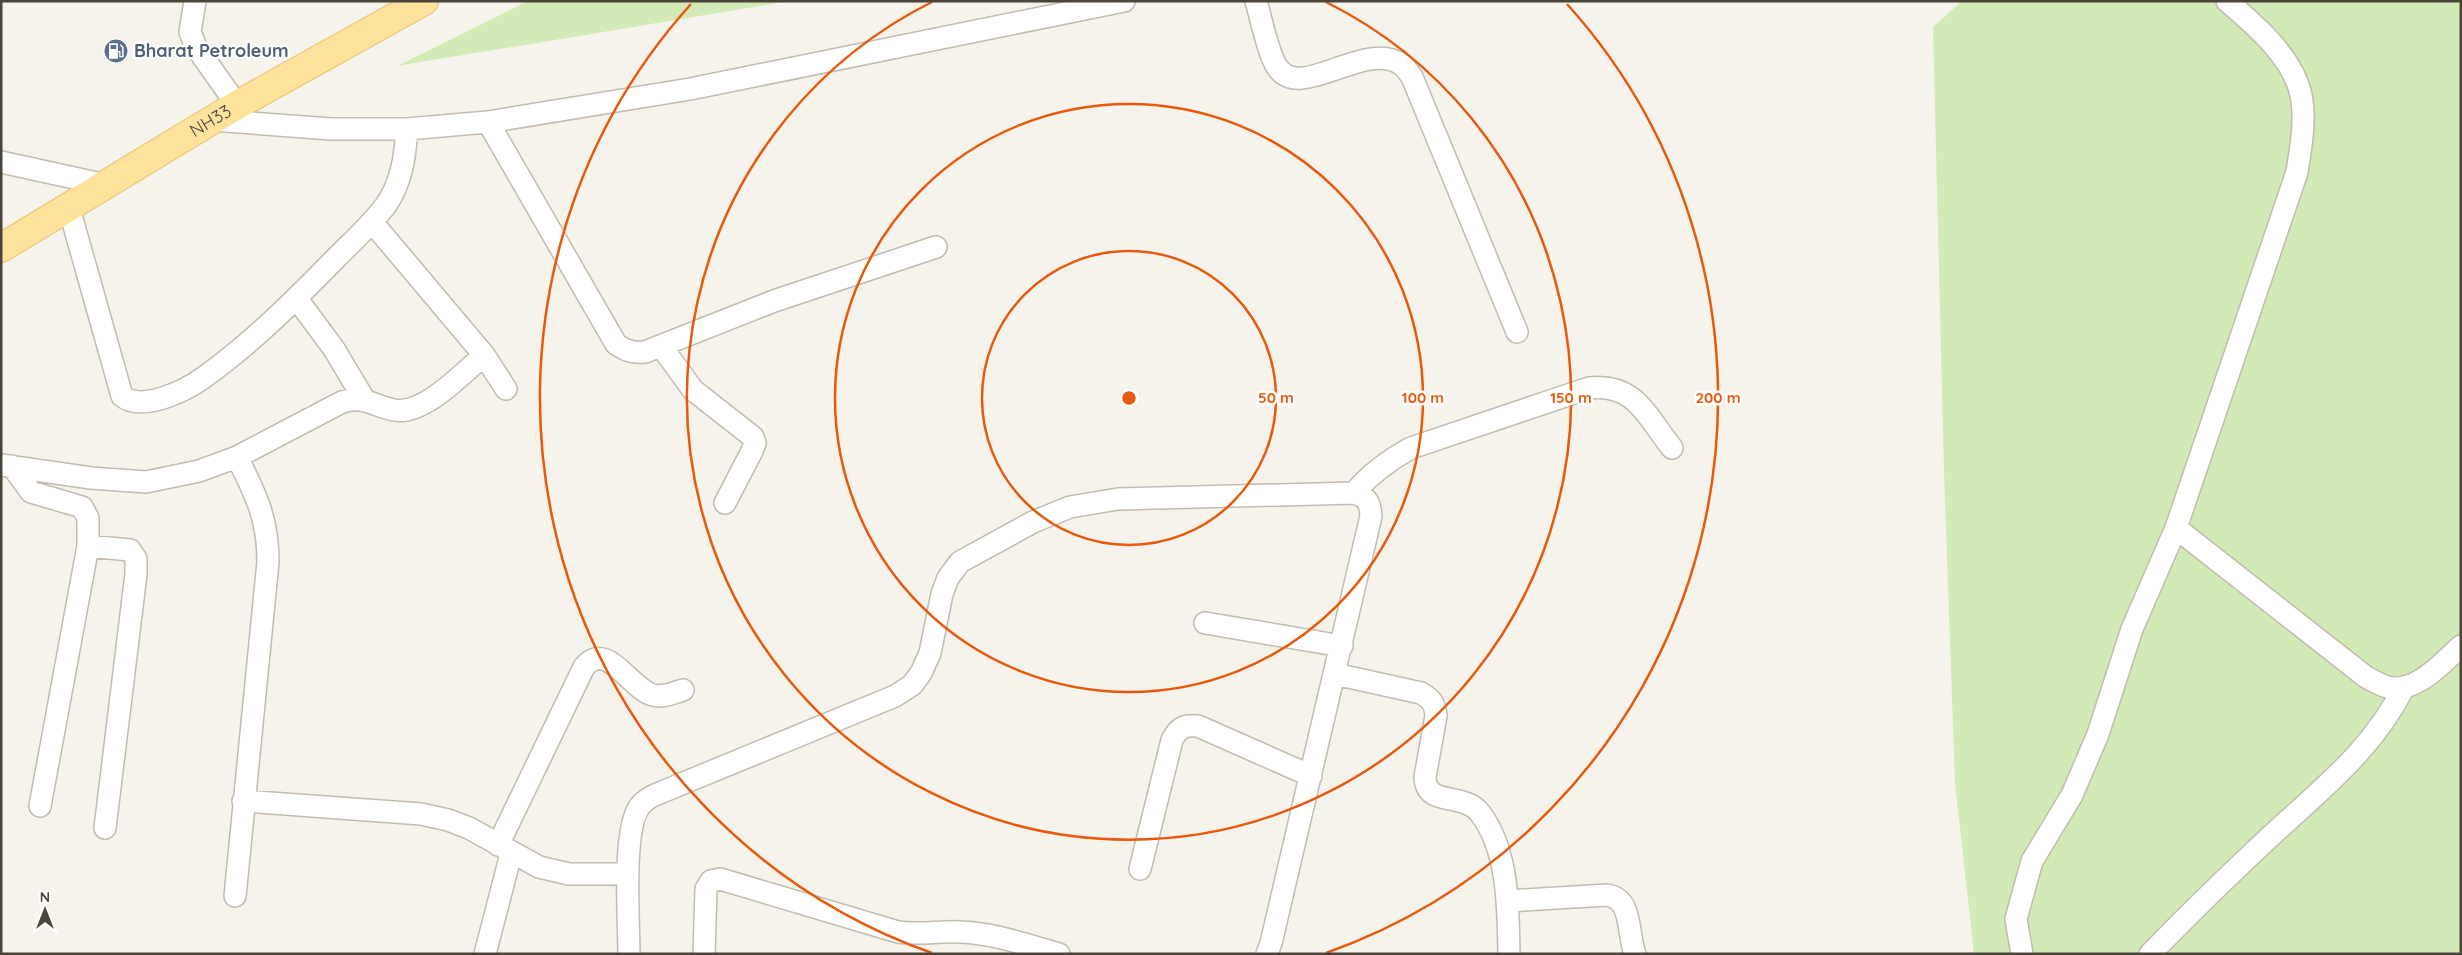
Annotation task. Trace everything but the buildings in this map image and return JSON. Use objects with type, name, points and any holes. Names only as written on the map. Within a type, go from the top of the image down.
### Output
[{"type":"main road","name":"NH33","points":[[1,248],[212,120],[424,1]]},
{"type":"street","points":[[195,1],[190,32],[196,47],[238,105]]},
{"type":"street","points":[[212,120],[331,129],[407,129],[488,122],[690,89],[1124,1]]},
{"type":"street","points":[[1256,1],[1276,66],[1284,75],[1296,79],[1311,76],[1371,57],[1387,58],[1402,65],[1412,77],[1517,332]]},
{"type":"street","points":[[2022,954],[2016,919],[2032,861],[2072,795],[2098,734],[2132,628],[2176,528],[2297,172],[2304,129],[2301,94],[2287,63],[2250,21],[2227,1]]},
{"type":"street","points":[[488,122],[616,344],[624,350],[634,353],[661,346],[774,301],[936,247]]},
{"type":"street","points":[[69,208],[122,396],[130,402],[143,402],[164,398],[202,379],[297,298],[372,222],[386,204],[397,184],[405,159],[407,129]]},
{"type":"street","points":[[1,162],[106,185]]},
{"type":"street","points":[[372,222],[484,355],[506,388]]},
{"type":"street","points":[[297,298],[334,349],[365,401]]},
{"type":"street","points":[[661,346],[694,390],[753,437],[755,443],[752,451],[725,503]]},
{"type":"street","points":[[7,466],[92,478],[146,482],[199,471],[236,457],[353,398],[396,411],[410,410],[424,404],[484,355]]},
{"type":"street","points":[[1354,493],[1368,477],[1388,461],[1411,448],[1589,388],[1606,386],[1622,390],[1634,399],[1672,448]]},
{"type":"street","points":[[235,896],[268,562],[268,538],[263,515],[236,457]]},
{"type":"street","points":[[7,466],[31,492],[82,507],[88,518],[88,546],[40,806]]},
{"type":"street","points":[[629,954],[628,874],[632,826],[640,805],[662,792],[895,696],[912,685],[921,673],[930,653],[948,578],[960,562],[1033,522],[1070,507],[1118,499],[1354,493],[1365,496],[1370,505],[1371,516],[1342,646],[1267,954]]},
{"type":"street","points":[[2176,528],[2366,676],[2387,687],[2404,687],[2428,676],[2461,646]]},
{"type":"street","points":[[88,546],[130,550],[136,559],[136,574],[105,828]]},
{"type":"street","points":[[1206,623],[1342,646]]},
{"type":"street","points":[[485,954],[505,850],[584,667],[589,661],[596,658],[612,663],[644,692],[653,696],[662,696],[683,690]]},
{"type":"street","points":[[1335,674],[1421,693],[1430,698],[1435,706],[1436,716],[1425,777],[1425,787],[1429,793],[1471,804],[1487,824],[1499,853],[1507,901],[1509,954]]},
{"type":"street","points":[[2150,954],[2205,897],[2366,746],[2390,716],[2404,687]]},
{"type":"street","points":[[1140,869],[1172,740],[1177,730],[1185,725],[1198,726],[1311,776]]},
{"type":"street","points":[[244,801],[421,814],[448,820],[469,828],[505,850],[539,867],[568,874],[628,874]]},
{"type":"street","points":[[704,954],[706,889],[711,881],[720,879],[898,932],[920,935],[961,932],[1009,940],[1059,954]]},
{"type":"street","points":[[1507,901],[1617,896],[1626,909],[1635,954]]},
{"type":"green space","points":[[528,1],[790,1],[397,66]]},
{"type":"green space","points":[[1962,1],[2461,1],[2461,954],[1974,954],[1955,783],[1944,473],[1933,27]]},
{"type":"place","name":"Bharat Petroleum","points":[[116,51]]}]
